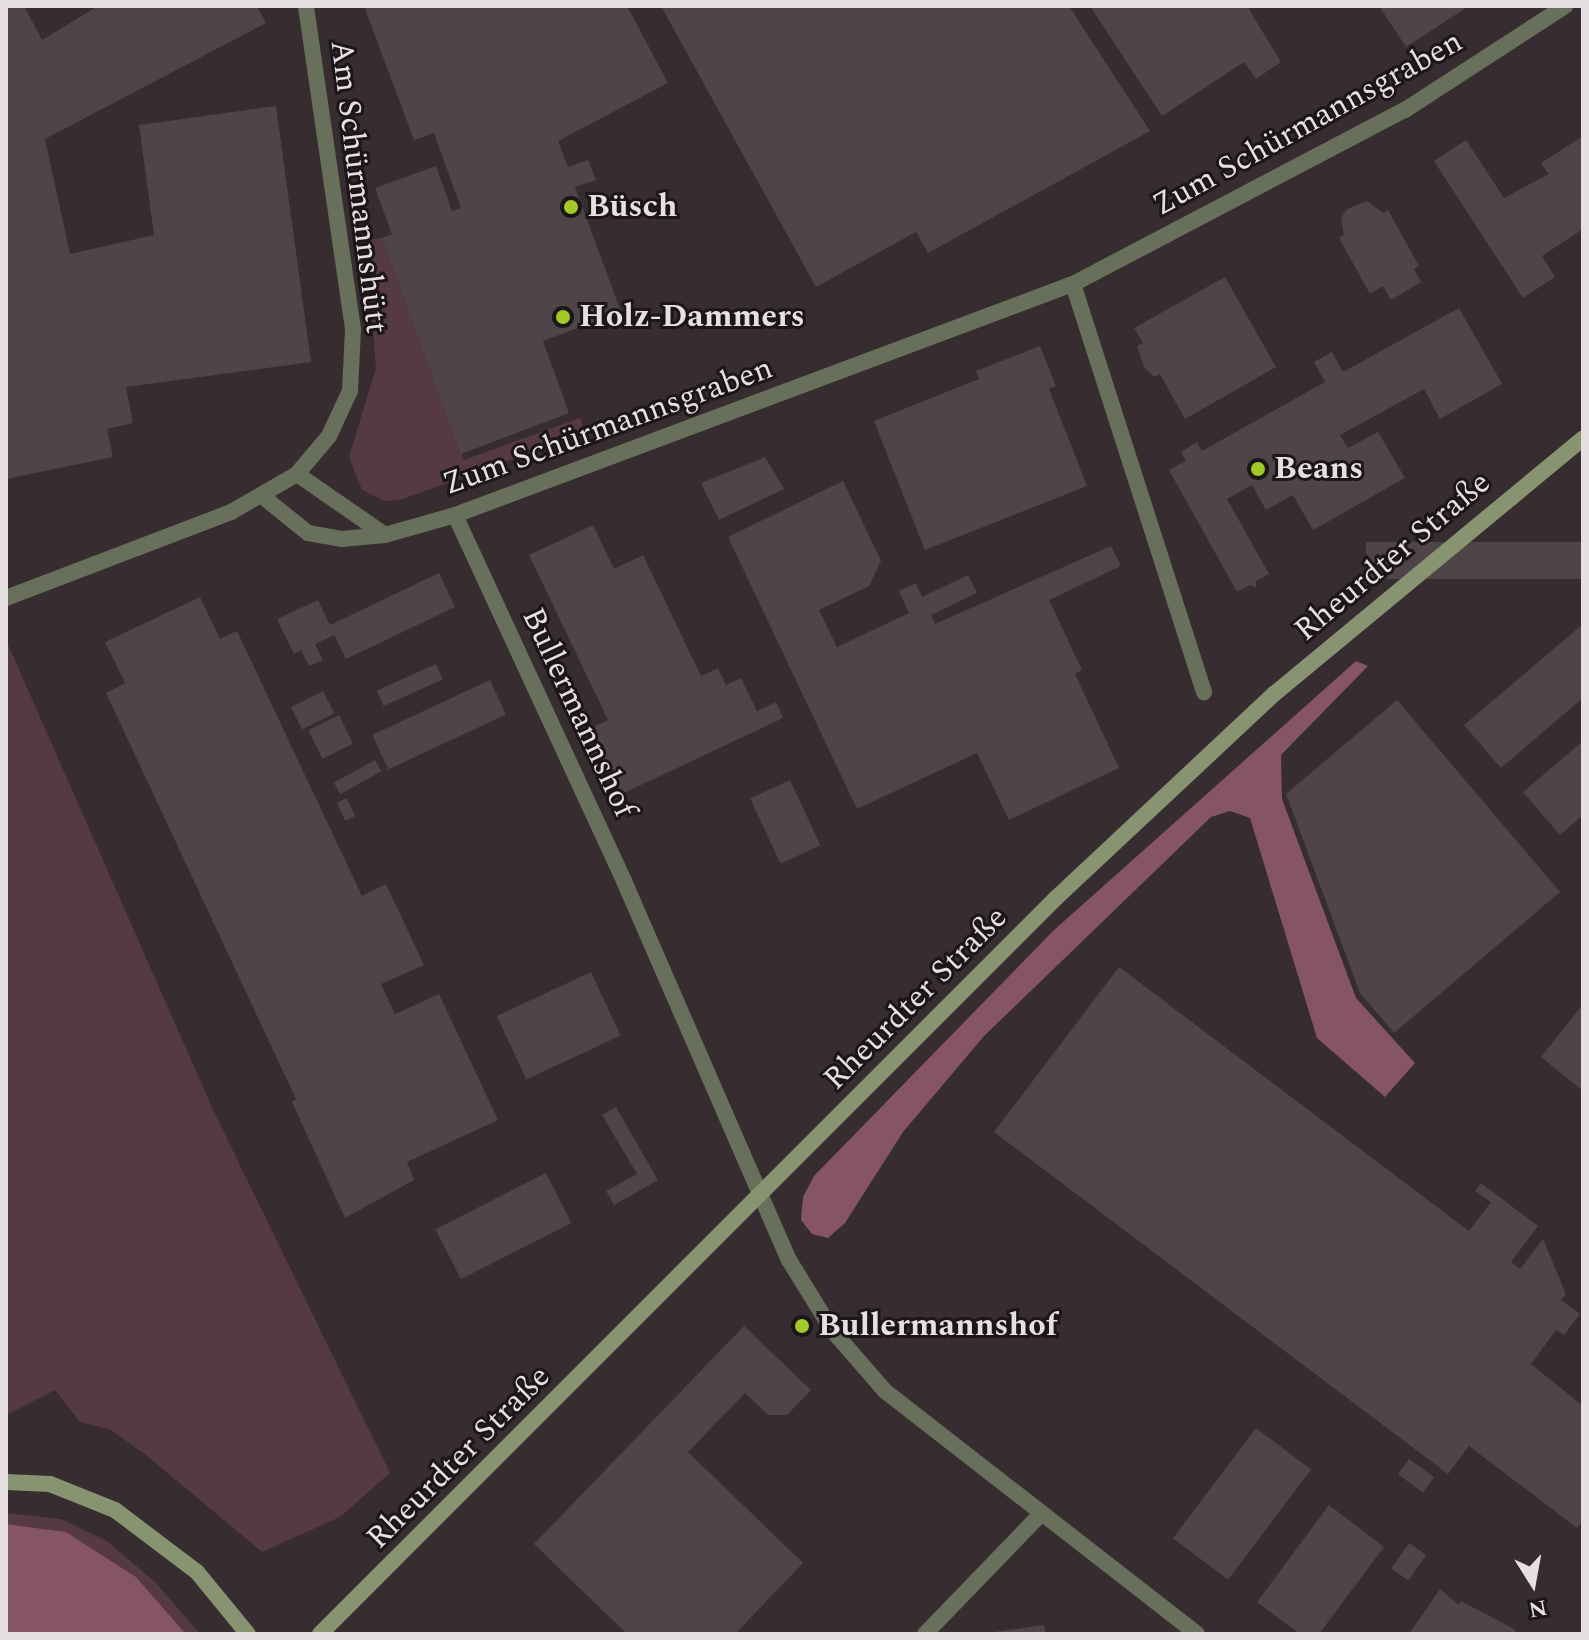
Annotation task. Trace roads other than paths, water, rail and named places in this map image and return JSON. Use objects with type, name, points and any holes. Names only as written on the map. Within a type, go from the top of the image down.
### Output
[{"type":"main road","name":"Rheurdter Straße","points":[[320,1634],[728,1232],[1056,898],[1274,694],[1583,438]]},
{"type":"main road","points":[[6,1482],[50,1484],[115,1510],[197,1572],[248,1634]]},
{"type":"street","name":"Am Schürmannshütt","points":[[6,598],[200,526],[262,496],[297,474],[329,436],[350,391],[353,329],[306,6]]},
{"type":"street","name":"Zum Schürmannsgraben","points":[[262,496],[308,533],[342,539],[385,535],[455,515],[1073,284],[1405,110],[1565,6]]},
{"type":"street","points":[[1073,284],[1204,692]]},
{"type":"street","points":[[297,474],[385,535]]},
{"type":"street","name":"Bullermannshof","points":[[455,515],[624,881],[789,1260],[832,1330],[885,1391],[1197,1634]]},
{"type":"street","points":[[925,1634],[1041,1514]]},
{"type":"place","name":"Büsch","points":[[571,207]]},
{"type":"place","name":"Holz-Dammers","points":[[563,317]]},
{"type":"place","name":"Beans","points":[[1258,469]]},
{"type":"place","name":"Bullermannshof","points":[[802,1326]]}]
